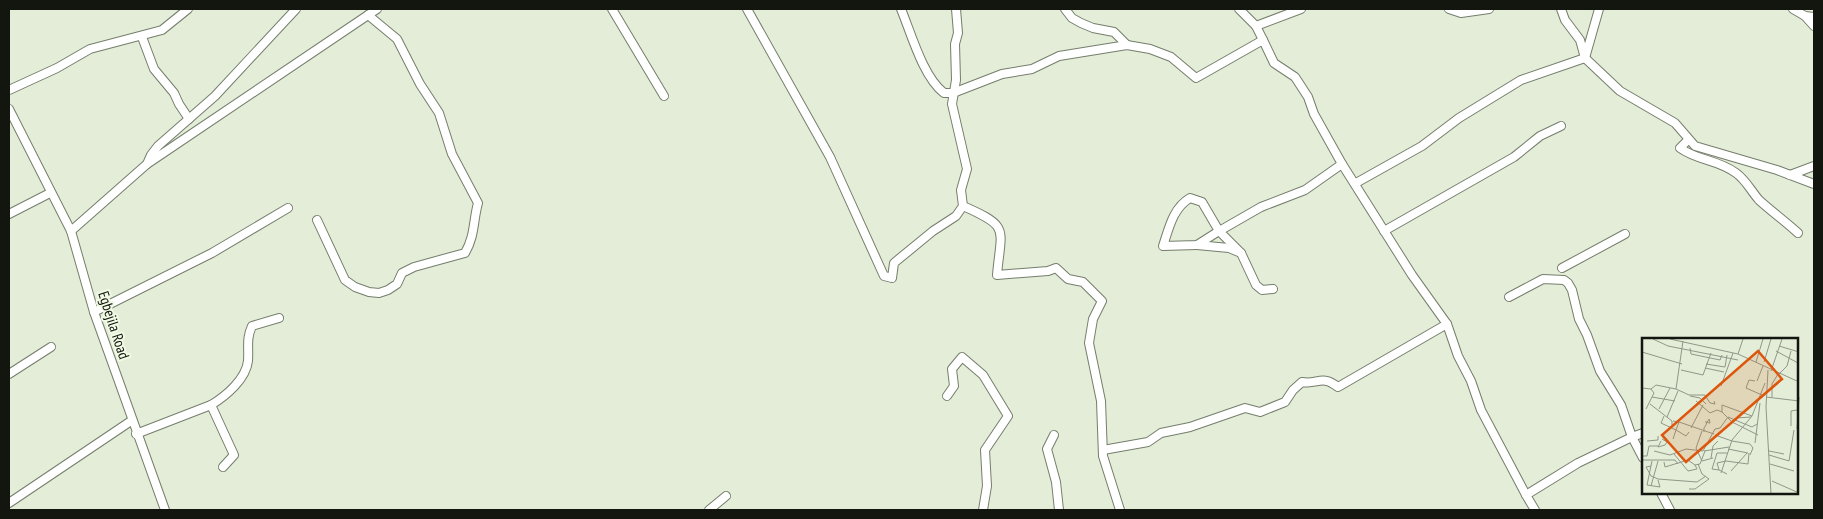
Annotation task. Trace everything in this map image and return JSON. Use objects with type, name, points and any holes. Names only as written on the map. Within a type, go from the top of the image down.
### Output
[{"type":"street","points":[[9,90],[57,68],[90,49],[142,37],[162,30],[188,9]]},
{"type":"street","points":[[147,164],[151,154],[158,146],[215,96],[296,9]]},
{"type":"street","points":[[71,231],[147,164],[377,9]]},
{"type":"street","points":[[612,9],[664,96]]},
{"type":"street","points":[[747,9],[830,157],[884,276],[892,278],[894,263],[933,231],[956,216],[963,206],[961,190],[967,169],[952,104],[956,80],[955,44],[958,33],[956,9]]},
{"type":"street","points":[[900,9],[914,46],[936,84],[944,93],[954,93],[1002,74],[1032,68],[1059,56],[1127,45],[1150,48],[1171,57],[1196,78],[1263,40]]},
{"type":"street","points":[[1064,9],[1072,18],[1082,24],[1114,32],[1127,45]]},
{"type":"street","points":[[1239,9],[1256,26],[1274,63],[1295,77],[1308,97],[1314,114],[1342,164],[1412,275],[1447,324],[1458,356],[1471,381],[1481,410],[1535,510]]},
{"type":"street","points":[[1256,26],[1301,9]]},
{"type":"street","points":[[1449,9],[1461,13],[1489,9]]},
{"type":"street","points":[[1561,9],[1565,20],[1580,40],[1584,58],[1620,91],[1675,123],[1688,140],[1702,149],[1814,184]]},
{"type":"street","points":[[1584,58],[1599,9]]},
{"type":"street","points":[[1792,9],[1805,16],[1814,26]]},
{"type":"street","points":[[316,220],[345,280],[355,287],[370,292],[379,293],[388,290],[397,284],[402,273],[414,267],[465,253],[472,241],[474,218],[478,203],[452,154],[439,113],[420,84],[397,39],[368,15]]},
{"type":"street","points":[[1805,16],[1814,17]]},
{"type":"street","points":[[142,37],[154,69],[174,93],[189,119]]},
{"type":"street","points":[[1356,184],[1422,146],[1458,118],[1520,80],[1584,58]]},
{"type":"street","name":"Egbejila Road","points":[[9,110],[34,155],[50,193],[71,231],[94,312],[164,510]]},
{"type":"street","points":[[1384,231],[1514,157],[1540,136],[1561,126]]},
{"type":"street","points":[[1688,140],[1680,148],[1691,156],[1713,160],[1736,173],[1747,183],[1759,199],[1798,233]]},
{"type":"street","points":[[1197,245],[1261,208],[1305,190],[1342,164]]},
{"type":"street","points":[[1790,175],[1814,166]]},
{"type":"street","points":[[9,214],[50,193]]},
{"type":"street","points":[[1241,252],[1229,248],[1197,245],[1163,246],[1181,204],[1190,198],[1202,202],[1219,231],[1241,252],[1256,285],[1262,290],[1273,289]]},
{"type":"street","points":[[963,206],[985,216],[999,227],[1001,236],[997,275],[1048,271],[1056,268],[1068,279],[1083,282],[1102,301],[1093,319],[1089,343],[1101,401],[1103,450],[1111,485],[1120,510]]},
{"type":"street","points":[[94,312],[187,266],[288,208]]},
{"type":"street","points":[[1548,279],[1562,268],[1625,234]]},
{"type":"street","points":[[1562,268],[1566,282],[1572,290],[1579,319],[1600,371],[1621,405],[1632,438],[1642,456]]},
{"type":"street","points":[[1509,297],[1543,279],[1566,282]]},
{"type":"street","points":[[136,434],[211,405],[223,398],[245,370],[248,361],[247,337],[252,326],[280,318]]},
{"type":"street","points":[[1103,450],[1148,442],[1161,433],[1190,427],[1245,408],[1260,412],[1285,402],[1293,390],[1302,382],[1329,380],[1338,387],[1447,324]]},
{"type":"street","points":[[9,374],[51,347]]},
{"type":"street","points":[[947,396],[954,386],[952,369],[962,357],[983,375],[1008,416],[985,450],[987,486],[983,510]]},
{"type":"street","points":[[211,405],[234,455],[223,467]]},
{"type":"street","points":[[9,503],[131,421]]},
{"type":"street","points":[[1526,495],[1578,463],[1642,433]]},
{"type":"street","points":[[1054,435],[1047,449],[1056,482],[1059,510]]},
{"type":"street","points":[[1662,494],[1670,510]]},
{"type":"street","points":[[710,510],[726,496]]}]
